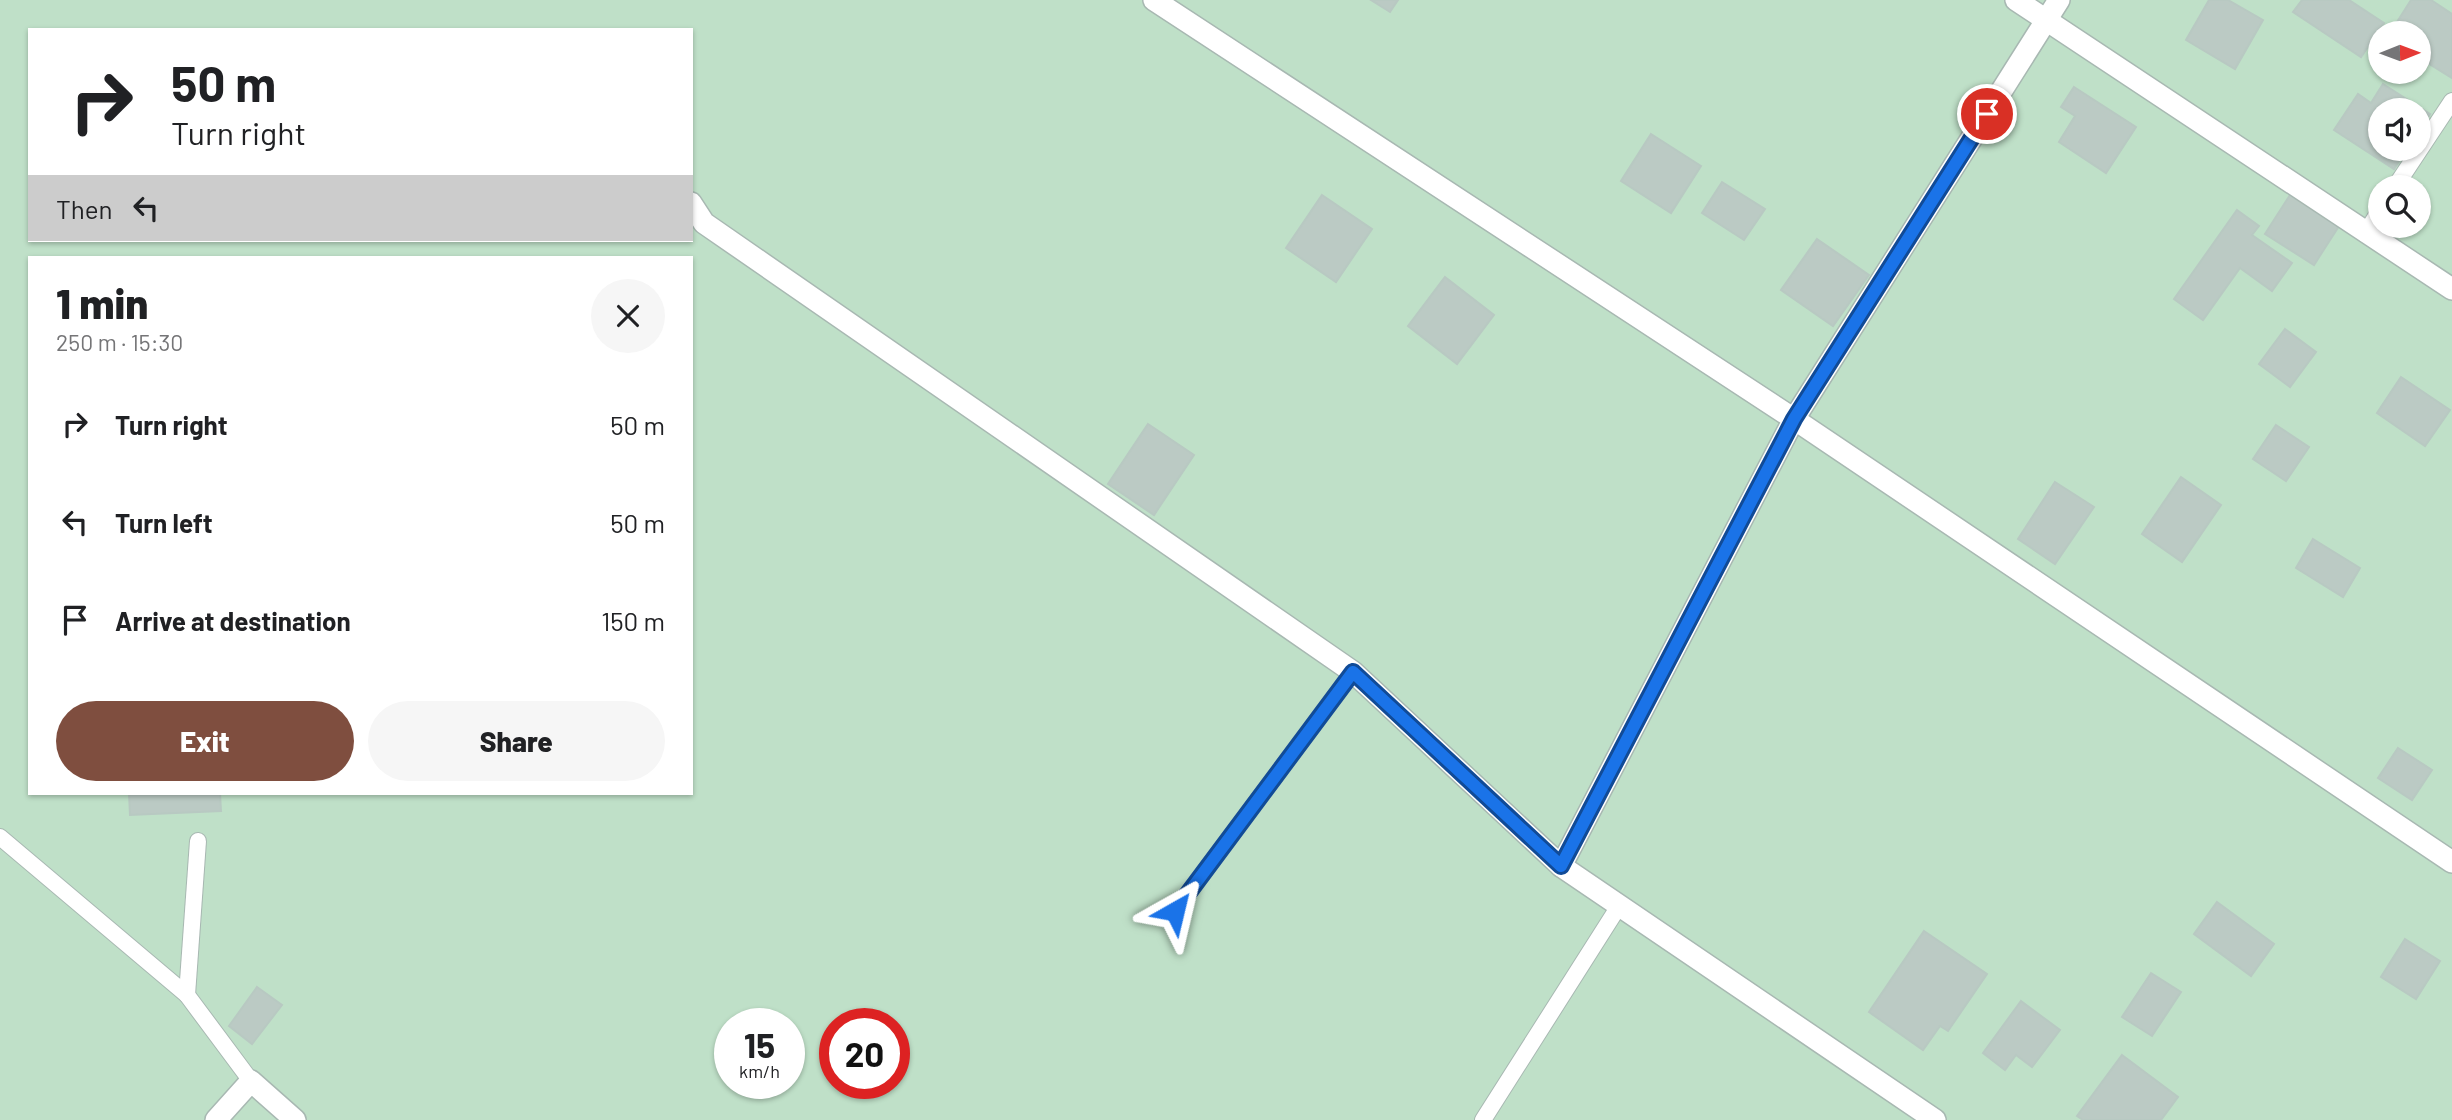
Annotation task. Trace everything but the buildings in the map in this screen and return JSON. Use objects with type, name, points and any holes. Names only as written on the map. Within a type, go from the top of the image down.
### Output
[{"type":"street","points":[[1154,0],[1794,419],[2452,862]]},
{"type":"street","points":[[2017,0],[2365,234],[2452,289]]},
{"type":"street","points":[[1561,866],[1794,419],[2059,0]]},
{"type":"street","points":[[693,205],[704,223],[1353,672],[1561,866],[1929,1119]]},
{"type":"street","points":[[216,1120],[251,1081],[295,1120]]},
{"type":"lane","points":[[2403,175],[2452,101]]},
{"type":"lane","points":[[2365,234],[2368,229]]},
{"type":"lane","points":[[1175,911],[1353,672]]},
{"type":"lane","points":[[0,837],[187,995],[251,1081]]},
{"type":"lane","points":[[187,995],[198,841]]},
{"type":"lane","points":[[1483,1120],[1619,906]]},
{"type":"green space","points":[[0,0],[2452,0],[2452,1120],[0,1120]]},
{"type":"route","points":[[1175,911],[1353,672],[1561,866],[1794,419],[1987,114]]}]
